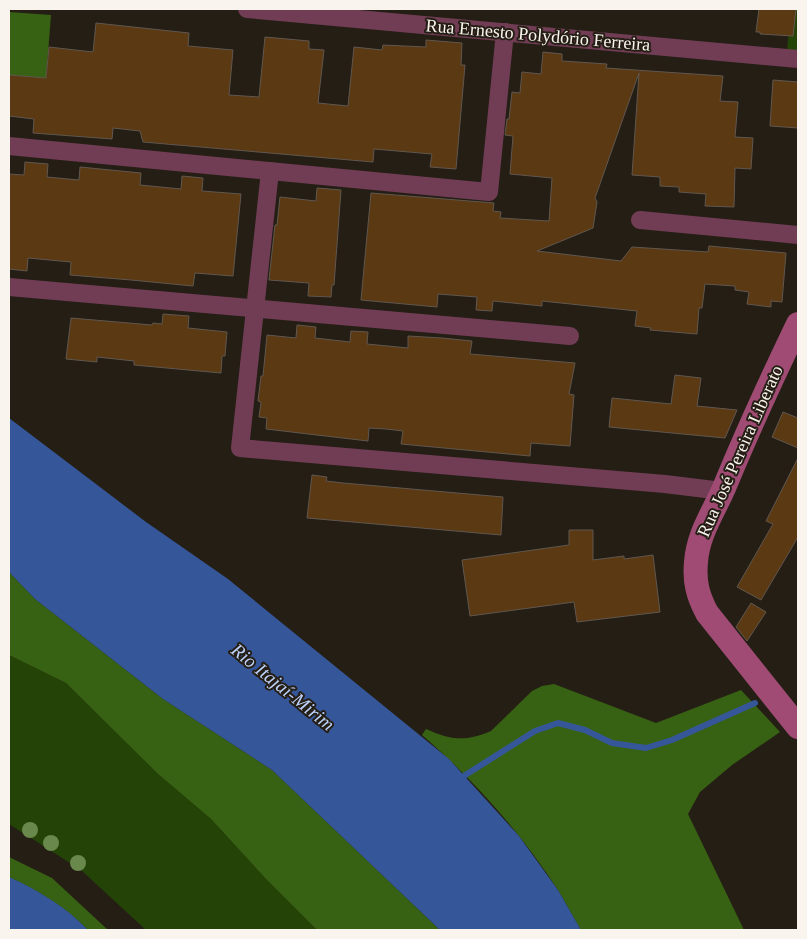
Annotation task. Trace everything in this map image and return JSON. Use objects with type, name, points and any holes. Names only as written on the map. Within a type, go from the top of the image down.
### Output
[{"type":"main road","name":"Rua José Pereira Liberato","points":[[798,324],[704,527],[698,546],[695,581],[699,598],[715,624],[798,727]]},
{"type":"street","name":"Rua Ernesto Polydório Ferreira","points":[[247,9],[798,60]]},
{"type":"street","points":[[9,146],[489,192],[506,32]]},
{"type":"street","points":[[270,171],[240,448],[665,484],[722,491]]},
{"type":"street","points":[[640,220],[798,235]]},
{"type":"street","points":[[9,287],[570,336]]},
{"type":"green space","points":[[791,9],[798,9],[798,51],[787,50]]},
{"type":"green space","points":[[9,12],[51,15],[46,78],[9,75]]},
{"type":"green space","points":[[9,572],[35,599],[163,699],[272,770],[440,930],[317,930],[266,879],[211,819],[158,774],[66,683],[9,655]]},
{"type":"green space","points":[[9,655],[66,683],[158,774],[211,819],[266,879],[317,930],[146,930],[81,870],[9,824]]},
{"type":"green space","points":[[554,684],[656,723],[741,690],[780,732],[732,765],[700,792],[688,814],[744,930],[581,930],[544,869],[513,828],[460,770],[422,735],[426,729],[443,736],[458,738],[482,735],[491,731],[532,691],[542,686]]},
{"type":"green space","points":[[9,857],[52,878],[108,930],[88,930],[51,900],[9,877]]},
{"type":"water","name":"Rio Itajaí-Mirim","points":[[9,418],[146,522],[228,579],[449,759],[519,836],[558,890],[581,930],[440,930],[272,770],[163,699],[35,599],[9,572]]},
{"type":"water","points":[[9,877],[51,900],[88,930],[9,930]]},
{"type":"building","points":[[759,9],[796,9],[793,36],[760,34],[760,32],[756,32]]},
{"type":"building","points":[[96,23],[189,33],[188,46],[233,50],[229,95],[259,97],[265,37],[309,41],[309,49],[324,50],[318,103],[348,106],[354,47],[382,50],[383,45],[426,47],[426,40],[462,43],[461,65],[465,65],[456,169],[430,167],[432,154],[374,149],[373,162],[143,142],[140,131],[113,128],[112,139],[33,133],[34,119],[9,116],[9,75],[46,78],[49,47],[93,52]]},
{"type":"building","points":[[543,52],[562,54],[562,61],[607,64],[606,68],[723,76],[720,101],[738,102],[735,137],[753,138],[751,169],[735,168],[734,207],[705,206],[706,194],[679,192],[679,187],[660,186],[660,177],[632,175],[639,73],[595,198],[597,202],[593,228],[537,251],[621,261],[632,247],[708,252],[709,246],[786,253],[782,302],[771,301],[771,307],[747,304],[749,292],[735,290],[735,286],[705,284],[702,308],[699,308],[697,334],[650,330],[651,328],[635,326],[637,311],[542,301],[542,306],[493,301],[492,311],[476,310],[477,297],[438,294],[437,307],[361,300],[371,193],[494,203],[493,211],[501,212],[500,218],[549,221],[552,178],[510,174],[513,136],[505,135],[512,92],[520,93],[522,72],[541,74]]},
{"type":"building","points":[[773,80],[798,82],[798,128],[770,126]]},
{"type":"building","points":[[25,162],[48,164],[47,177],[79,180],[80,167],[141,173],[140,185],[181,189],[182,176],[203,178],[202,191],[241,194],[233,276],[195,273],[193,286],[70,275],[71,262],[28,258],[27,271],[9,269],[9,174],[24,175]]},
{"type":"building","points":[[317,188],[341,190],[334,285],[332,285],[331,297],[308,296],[309,283],[269,280],[280,197],[316,201]]},
{"type":"building","points":[[163,314],[189,316],[188,328],[227,332],[221,373],[134,365],[134,361],[97,357],[97,362],[66,359],[71,318],[152,325],[153,323],[162,324]]},
{"type":"building","points":[[297,325],[316,327],[315,338],[350,342],[351,331],[368,332],[367,344],[408,348],[408,336],[442,338],[472,341],[470,354],[575,363],[569,394],[574,395],[570,446],[531,443],[530,456],[401,444],[403,431],[386,429],[369,428],[368,441],[266,429],[267,418],[259,417],[261,402],[258,401],[261,376],[263,376],[267,335],[296,338]]},
{"type":"building","points":[[675,375],[701,378],[697,406],[737,410],[725,438],[609,427],[612,398],[671,404]]},
{"type":"building","points":[[783,412],[798,418],[798,448],[772,437]]},
{"type":"building","points":[[798,458],[798,537],[761,600],[737,587],[773,524],[766,521]]},
{"type":"building","points":[[312,475],[327,477],[326,481],[343,483],[503,497],[501,535],[307,518]]},
{"type":"building","points":[[569,530],[593,530],[593,560],[624,556],[624,559],[653,555],[660,612],[577,622],[574,602],[470,616],[462,560],[569,545]]},
{"type":"building","points":[[751,603],[766,612],[747,641],[736,627]]},
{"type":"waterway","points":[[459,779],[535,731],[558,723],[585,730],[612,743],[646,748],[672,740],[755,703]]}]
